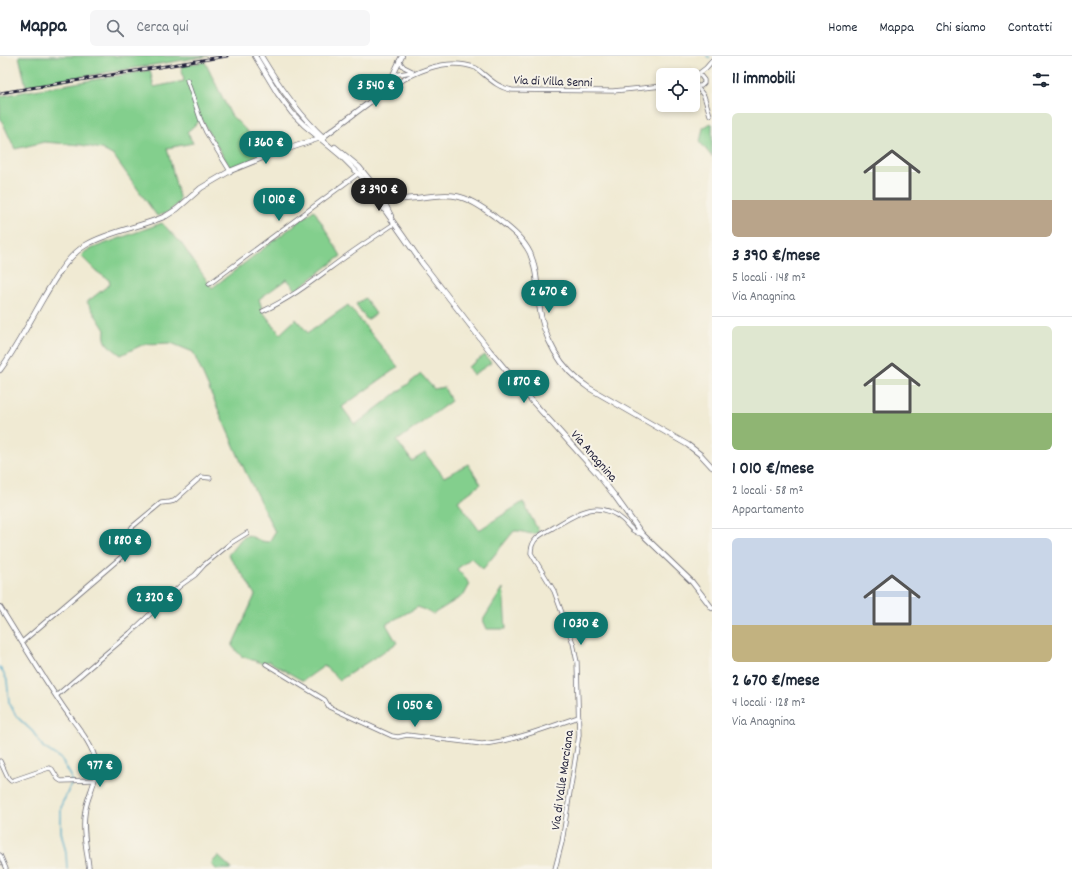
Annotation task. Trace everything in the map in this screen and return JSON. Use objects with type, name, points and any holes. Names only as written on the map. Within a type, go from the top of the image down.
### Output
[{"type":"main road","name":"Via Anagnina","points":[[255,56],[270,81],[297,118],[359,173],[404,238],[490,351],[602,479],[642,534],[692,582],[712,608]]},
{"type":"main road","name":"Via Anagnina","points":[[261,56],[274,78],[321,138],[356,164],[381,194],[390,197],[410,198]]},
{"type":"main road","points":[[0,370],[56,277],[80,249],[97,240],[166,216],[177,209],[201,188],[230,171],[267,156],[321,138],[386,90],[395,75],[400,58]]},
{"type":"main road","name":"Via Anagnina","points":[[404,238],[385,204],[386,201],[447,194],[464,198],[484,209],[517,235],[526,246],[532,259],[540,310],[545,330],[554,351],[567,370],[576,379],[589,388],[688,445],[712,467]]},
{"type":"street","points":[[400,58],[405,68],[415,71]]},
{"type":"street","name":"Via di Villa Senni","points":[[386,90],[415,71],[433,63],[452,60],[467,63],[498,85],[512,90],[613,91],[656,87]]},
{"type":"street","points":[[700,72],[712,61]]},
{"type":"street","points":[[706,68],[704,82],[702,85],[703,94],[710,115]]},
{"type":"street","points":[[395,75],[415,71]]},
{"type":"street","points":[[395,75],[401,80]]},
{"type":"street","points":[[395,75],[396,83]]},
{"type":"street","points":[[700,75],[702,75],[704,78]]},
{"type":"street","points":[[270,81],[274,78]]},
{"type":"street","points":[[187,80],[201,121],[230,171]]},
{"type":"street","points":[[700,89],[703,94]]},
{"type":"street","points":[[210,284],[359,173]]},
{"type":"street","points":[[263,312],[298,292],[350,253],[394,224]]},
{"type":"street","points":[[22,642],[132,547],[134,541],[130,531],[132,527],[161,503],[174,501],[200,477],[210,478]]},
{"type":"street","name":"Via di Valle Marciana","points":[[555,869],[562,842],[579,736],[577,662],[573,643],[554,591],[531,553],[531,547],[534,540],[540,535],[580,512],[592,508],[611,512],[622,519],[636,533],[642,534]]},
{"type":"street","points":[[56,696],[130,633],[204,566],[231,543],[247,533]]},
{"type":"street","points":[[0,607],[56,696],[86,740],[95,758],[96,766],[94,780],[86,803],[84,819],[84,832],[89,869]]},
{"type":"street","points":[[266,664],[325,700],[329,707],[392,736],[407,735],[482,744],[492,743],[579,717]]},
{"type":"street","points":[[0,761],[10,780],[49,768],[52,769],[58,779],[64,781],[94,780]]},
{"type":"street","points":[[0,855],[6,869]]},
{"type":"green space","points":[[19,56],[208,56],[26,86]]},
{"type":"green space","points":[[205,62],[231,115],[246,130],[265,154],[231,169],[202,119],[187,132],[193,143],[167,148],[180,201],[169,212],[157,216],[114,156],[101,149],[81,145],[44,142],[15,149],[0,117],[0,96],[150,70],[154,87],[184,81],[181,65]]},
{"type":"green space","points":[[711,123],[712,157],[700,142],[703,128]]},
{"type":"green space","points":[[314,210],[341,256],[296,290],[287,279],[259,299],[263,312],[280,334],[296,319],[308,333],[348,305],[398,367],[342,407],[355,425],[421,374],[434,389],[444,387],[451,401],[397,441],[412,461],[425,453],[444,477],[468,464],[481,484],[458,501],[479,530],[523,502],[539,532],[530,534],[521,531],[514,531],[483,569],[471,558],[457,569],[470,584],[464,595],[433,614],[418,607],[386,624],[397,643],[340,680],[324,666],[303,681],[268,661],[264,664],[241,656],[232,646],[255,595],[245,578],[228,555],[241,539],[248,535],[261,541],[269,542],[275,532],[245,471],[193,352],[171,343],[144,344],[121,355],[108,345],[105,339],[105,330],[87,302],[110,284],[109,280],[96,271],[81,256],[86,251],[162,223],[181,243],[212,288]]},
{"type":"green space","points":[[365,298],[376,314],[367,320],[356,304]]},
{"type":"green space","points":[[485,355],[491,363],[473,375],[468,367]]},
{"type":"green space","points":[[503,588],[506,629],[487,629],[483,620]]},
{"type":"green space","points":[[218,856],[232,869],[216,869],[211,864]]},
{"type":"waterway","points":[[0,667],[7,680],[9,702],[16,716],[33,732],[43,747],[61,759],[71,776],[71,784],[62,803],[61,809],[61,832],[66,852],[67,869]]},
{"type":"railway","points":[[0,93],[227,56]]}]
